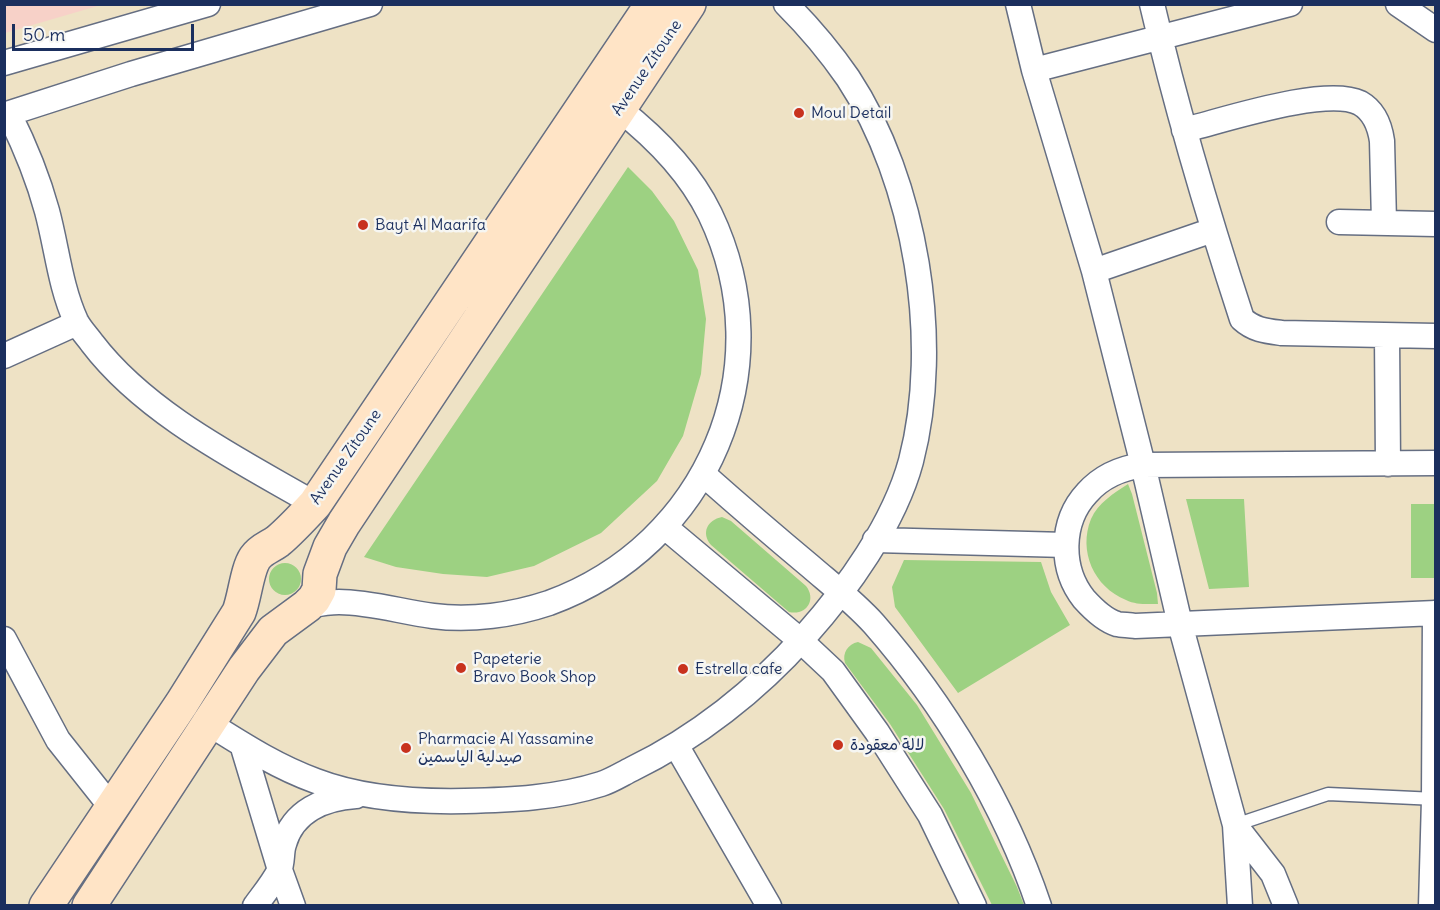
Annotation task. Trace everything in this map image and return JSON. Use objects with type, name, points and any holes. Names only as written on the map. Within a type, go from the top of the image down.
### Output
[{"type":"main road","name":"Avenue Zitoune","points":[[46,906],[239,612],[245,597],[250,566],[256,556],[265,548],[276,543],[315,504],[652,4]]},
{"type":"main road","name":"Avenue Zitoune","points":[[311,593],[330,547],[344,524],[689,4]]},
{"type":"main road","points":[[89,906],[244,669],[273,631],[311,593],[317,562],[305,549],[288,542],[276,543]]},
{"type":"main road","points":[[248,578],[255,600],[274,613],[286,614],[311,593]]},
{"type":"street","points":[[4,63],[208,4]]},
{"type":"street","points":[[315,504],[232,456],[144,396],[110,364],[77,323],[57,264],[47,213],[26,147],[7,115],[130,75],[370,4]]},
{"type":"street","points":[[208,723],[282,767],[320,783],[374,796],[425,802],[491,801],[555,796],[603,783],[676,745],[776,667],[841,593],[875,540],[902,487],[911,461],[922,388],[922,316],[909,222],[886,151],[868,114],[842,70],[786,4]]},
{"type":"street","points":[[1018,4],[1034,69],[1094,271],[1180,624],[1235,825],[1240,906]]},
{"type":"street","points":[[1152,4],[1184,130],[1242,319],[1261,331],[1282,333],[1436,336]]},
{"type":"street","points":[[1034,69],[1290,4]]},
{"type":"street","points":[[1398,4],[1436,30]]},
{"type":"street","points":[[1184,130],[1277,106],[1310,101],[1336,99],[1360,104],[1374,117],[1380,129],[1384,222]]},
{"type":"street","points":[[311,593],[337,602],[357,603],[435,616],[483,616],[520,611],[564,597],[598,580],[644,548],[681,509],[703,474],[718,443],[734,391],[739,336],[734,282],[724,247],[692,182],[669,153],[619,109]]},
{"type":"street","points":[[1339,222],[1436,224]]},
{"type":"street","points":[[1094,271],[1213,230]]},
{"type":"street","points":[[4,356],[77,323]]},
{"type":"street","points":[[1387,336],[1388,464]]},
{"type":"street","points":[[1431,906],[1435,799],[1435,613],[1135,626],[1115,624],[1094,610],[1077,590],[1068,567],[1066,545],[1072,515],[1086,493],[1106,476],[1131,467],[1143,465],[1436,463]]},
{"type":"street","points":[[703,474],[873,623],[929,694],[984,782],[1029,875],[1039,906]]},
{"type":"street","points":[[664,527],[801,641],[833,671],[877,732],[930,815],[974,906]]},
{"type":"street","points":[[875,540],[1066,545]]},
{"type":"street","points":[[4,639],[58,740],[112,808]]},
{"type":"street","points":[[242,744],[293,906]]},
{"type":"street","points":[[676,745],[769,906]]},
{"type":"street","points":[[255,906],[280,870],[284,843],[293,824],[309,809],[327,800],[374,796]]},
{"type":"street","points":[[1235,825],[1273,874],[1286,906]]},
{"type":"lane","points":[[1235,825],[1328,794],[1435,799]]},
{"type":"shaded area","points":[[5,4],[101,4],[101,5],[5,33]]},
{"type":"green space","points":[[628,167],[652,191],[674,221],[698,270],[706,319],[701,374],[683,436],[657,481],[601,533],[534,566],[487,577],[443,574],[396,567],[364,557]]},
{"type":"green space","points":[[1128,484],[1158,604],[1134,603],[1115,594],[1097,577],[1088,555],[1087,531],[1094,513],[1107,499]]},
{"type":"green space","points":[[1186,499],[1244,499],[1249,587],[1209,589]]},
{"type":"green space","points":[[1411,504],[1435,504],[1435,578],[1411,578]]},
{"type":"green space","points":[[722,517],[731,521],[806,586],[810,601],[805,609],[795,613],[789,612],[711,545],[706,536],[707,528],[713,521]]},
{"type":"green space","points":[[904,560],[1041,562],[1051,592],[1070,625],[958,693],[895,607],[892,587]]},
{"type":"green space","points":[[285,563],[296,568],[301,579],[296,590],[285,595],[274,590],[269,579],[274,568]]},
{"type":"green space","points":[[858,642],[871,648],[917,705],[971,793],[1024,905],[992,905],[944,809],[890,724],[845,663],[844,656],[847,650]]},
{"type":"place","name":"Moul Detail","points":[[799,113]]},
{"type":"place","name":"Bayt Al Maarifa","points":[[363,225]]},
{"type":"place","name":"Papeterie Bravo Book Shop","points":[[461,668]]},
{"type":"place","name":"Estrella cafe","points":[[683,669]]},
{"type":"place","name":"لالة معقودة","points":[[838,745]]},
{"type":"place","name":"Pharmacie Al Yassamine صيدلية الياسمين","points":[[406,748]]}]
